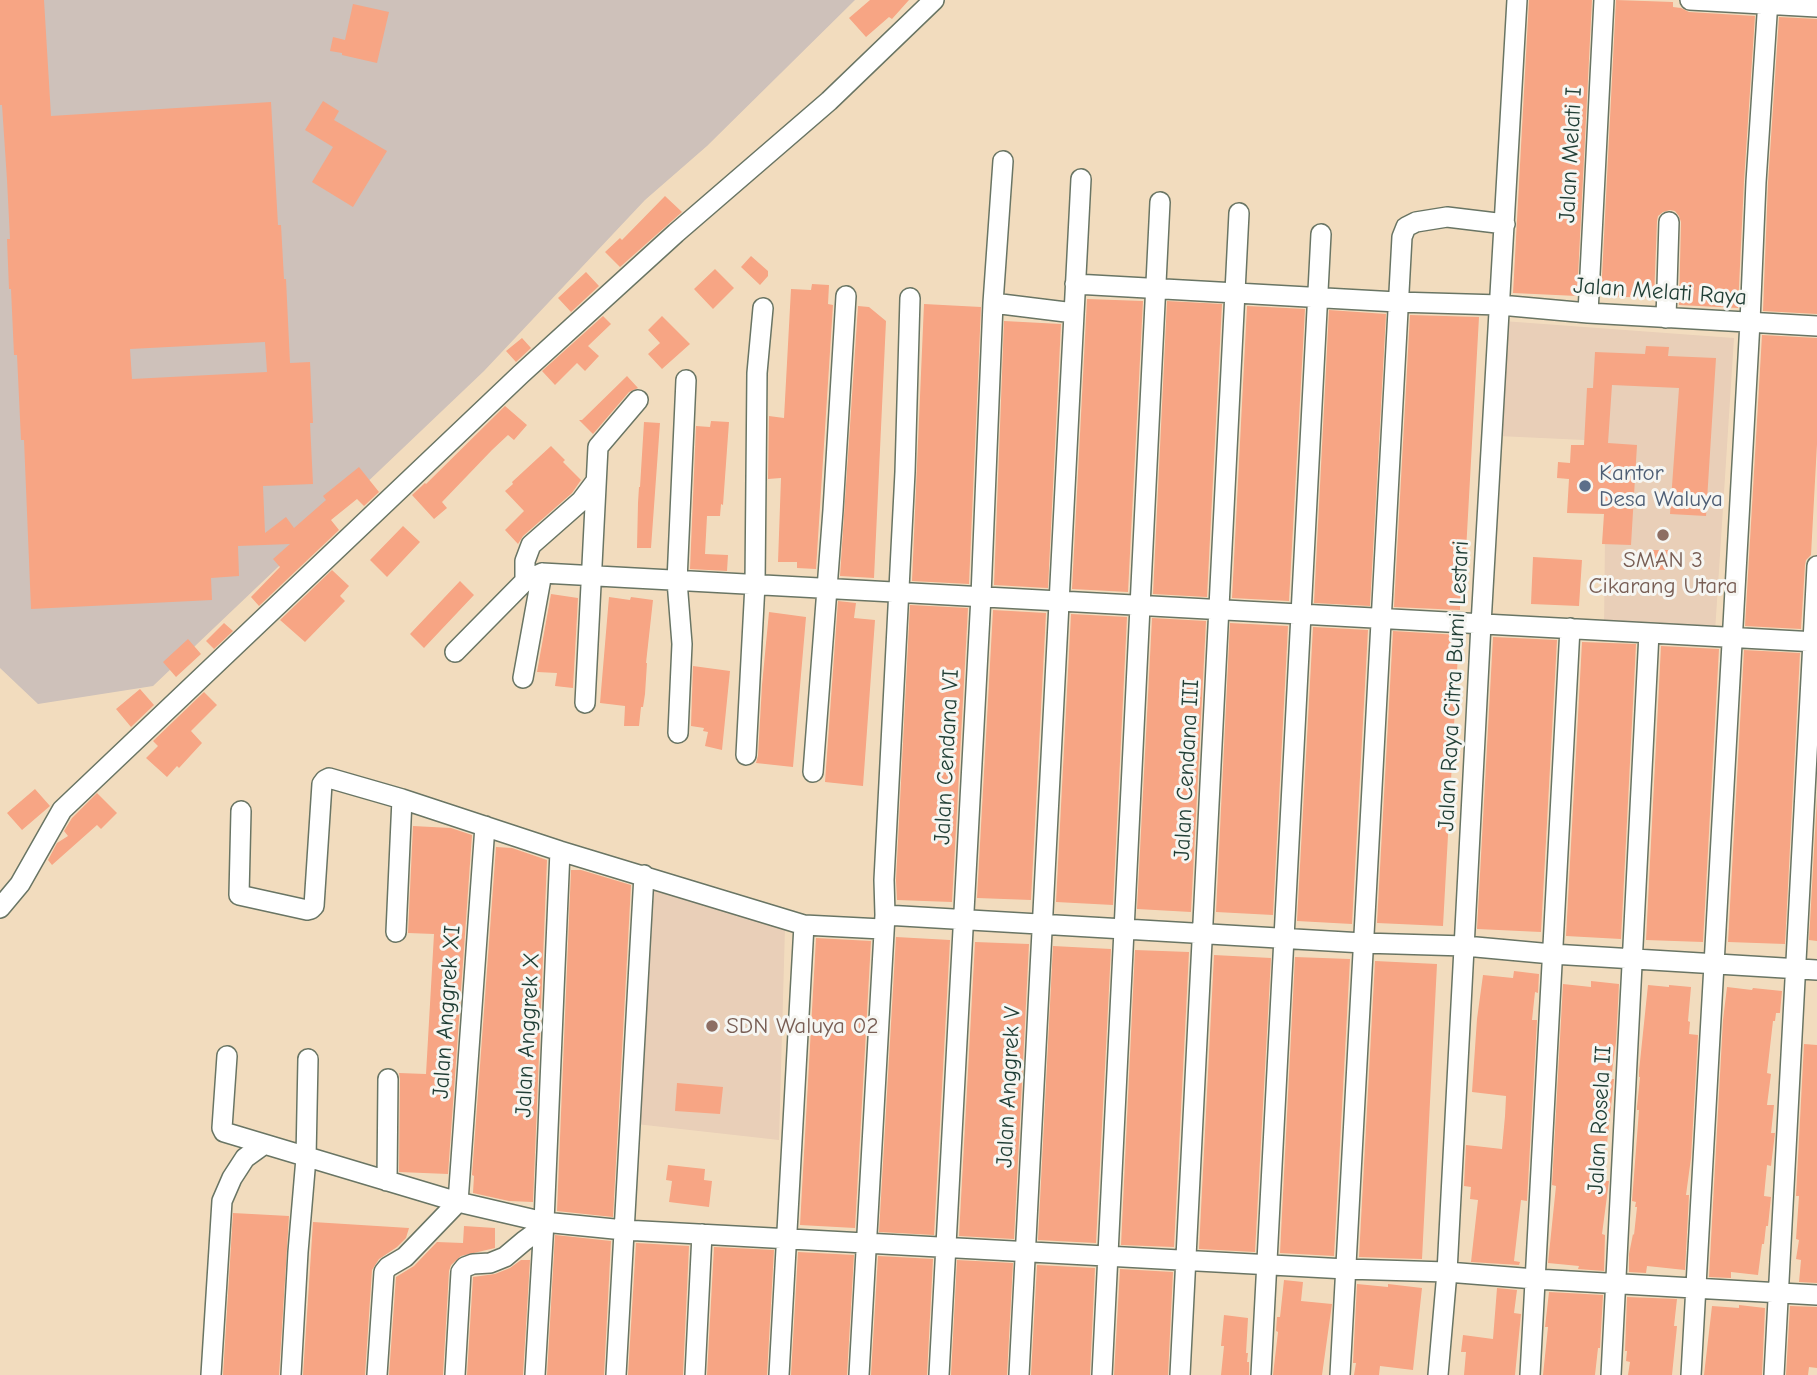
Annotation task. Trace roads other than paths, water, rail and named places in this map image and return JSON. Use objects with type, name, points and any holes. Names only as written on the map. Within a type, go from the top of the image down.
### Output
[{"type":"street","points":[[0,908],[20,884],[62,810],[521,374],[676,233],[829,101],[934,0]]},
{"type":"street","name":"Jalan Raya Citra Bumi Lestari","points":[[1438,1375],[1447,1272],[1517,0]]},
{"type":"street","name":"Jalan Melati I","points":[[1588,313],[1604,0]]},
{"type":"street","points":[[1690,0],[1768,2],[1817,7]]},
{"type":"street","points":[[1691,1375],[1768,2]]},
{"type":"street","name":"Jalan Cendana VI","points":[[939,1375],[981,596],[993,303],[1003,161]]},
{"type":"street","name":"Jalan Anggrek V","points":[[1018,1375],[1081,179]]},
{"type":"street","points":[[1102,1375],[1160,202]]},
{"type":"street","name":"Jalan Cendana III","points":[[1181,1375],[1239,213]]},
{"type":"street","points":[[1340,1375],[1402,237],[1405,227],[1416,222],[1447,218],[1504,224]]},
{"type":"street","points":[[1666,318],[1669,222]]},
{"type":"street","points":[[1261,1375],[1321,234]]},
{"type":"street","name":"Jalan Melati Raya","points":[[1075,284],[1500,305],[1588,313],[1817,326]]},
{"type":"street","points":[[813,772],[846,296]]},
{"type":"street","points":[[859,1375],[908,419],[910,298]]},
{"type":"street","points":[[993,303],[1073,313]]},
{"type":"street","points":[[747,755],[755,584],[757,373],[763,308]]},
{"type":"street","points":[[678,733],[682,644],[677,581],[686,380]]},
{"type":"street","points":[[585,703],[598,447],[638,400]]},
{"type":"street","points":[[523,678],[534,577],[525,561],[531,545],[581,501],[596,480]]},
{"type":"street","points":[[1774,1375],[1817,566]]},
{"type":"street","points":[[455,652],[534,577],[592,576],[1815,642]]},
{"type":"street","points":[[1530,1375],[1570,628]]},
{"type":"street","name":"Jalan Rosela II","points":[[1611,1375],[1649,633]]},
{"type":"street","points":[[241,811],[239,895],[307,910],[314,906],[322,784],[329,778],[804,925],[964,920],[1284,939],[1465,946],[1817,970]]},
{"type":"street","points":[[396,932],[402,799]]},
{"type":"street","name":"Jalan Anggrek XI","points":[[458,1202],[485,826]]},
{"type":"street","name":"Jalan Anggrek X","points":[[535,1375],[561,850]]},
{"type":"street","points":[[615,1375],[644,876]]},
{"type":"street","points":[[779,1375],[804,925]]},
{"type":"street","points":[[227,1056],[222,1128],[224,1132],[543,1225],[1267,1265],[1447,1272],[1817,1295]]},
{"type":"street","points":[[291,1375],[306,1157],[309,1059]]},
{"type":"street","points":[[387,1181],[388,1079]]},
{"type":"street","points":[[211,1375],[222,1201],[245,1158],[263,1145]]},
{"type":"street","points":[[377,1375],[384,1272],[405,1256],[458,1202]]},
{"type":"street","points":[[455,1375],[461,1272],[473,1264],[490,1263],[505,1257],[543,1225]]},
{"type":"street","points":[[695,1375],[702,1234]]},
{"type":"place","name":"Kantor Desa Waluya","points":[[1585,486]]},
{"type":"place","name":"SMAN 3 Cikarang Utara","points":[[1663,535]]},
{"type":"place","name":"SDN Waluya 02","points":[[712,1026]]}]
